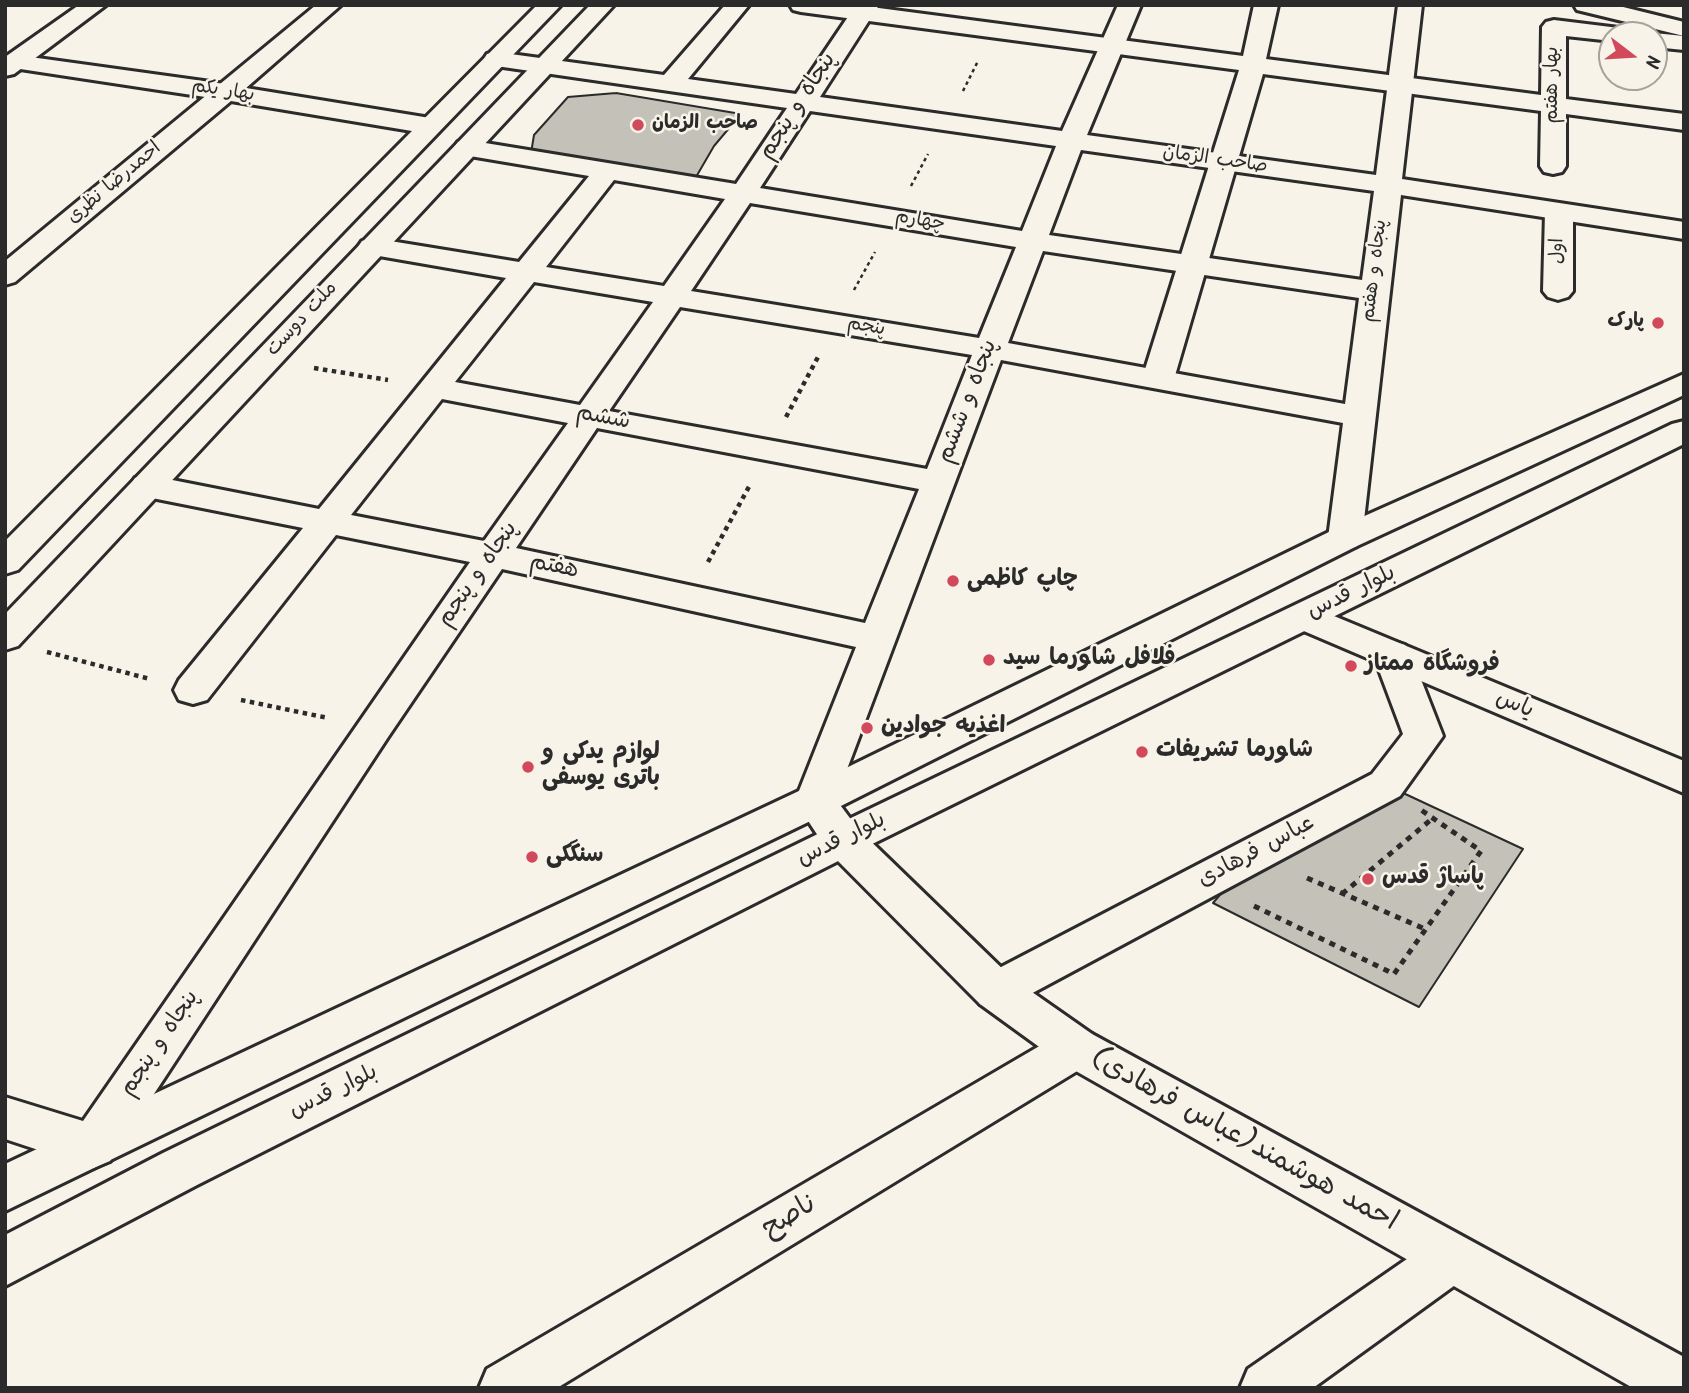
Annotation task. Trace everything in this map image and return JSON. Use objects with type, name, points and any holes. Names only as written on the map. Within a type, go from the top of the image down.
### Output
[{"type":"street","points":[[9,64],[95,5]]},
{"type":"street","name":"احمدرضا نظری","points":[[5,276],[330,5]]},
{"type":"street","name":"ملت دوست","points":[[5,562],[550,5]]},
{"type":"street","name":"ملت دوست","points":[[5,637],[603,5]]},
{"type":"street","points":[[669,85],[738,5]]},
{"type":"street","points":[[801,5],[865,9],[1112,46],[1684,122]]},
{"type":"street","name":"پنجاه و ششم","points":[[815,801],[1071,141],[1130,5]]},
{"type":"street","points":[[1158,380],[1253,65],[1266,5]]},
{"type":"street","name":"پنجاه و هفتم","points":[[1345,538],[1410,5]]},
{"type":"street","points":[[1586,5],[1683,39]]},
{"type":"street","name":"پنجاه و پنجم","points":[[93,1146],[366,738],[670,295],[744,192],[865,9]]},
{"type":"street","name":"بهار هفتم","points":[[1553,166],[1554,27],[1598,32]]},
{"type":"street","name":"صاحب الزمان","points":[[496,60],[1387,186],[1684,231]]},
{"type":"street","name":"بهار یکم","points":[[9,64],[225,92],[430,126]]},
{"type":"street","name":"چهارم","points":[[467,148],[1032,241],[1374,291]]},
{"type":"street","points":[[193,690],[607,171]]},
{"type":"street","name":"اول","points":[[1558,291],[1559,212]]},
{"type":"street","name":"پنجم","points":[[372,247],[990,349],[1359,416]]},
{"type":"street","points":[[5,1188],[815,801],[1345,538],[1684,383]]},
{"type":"street","name":"ششم","points":[[434,388],[938,482]]},
{"type":"street","name":"بلوار قدس","points":[[5,1262],[180,1169],[843,841],[1684,431]]},
{"type":"street","name":"هفتم","points":[[147,486],[494,555],[878,639]]},
{"type":"street","name":"یاس","points":[[1305,617],[1684,778]]},
{"type":"street","name":"عباس فرهادی","points":[[996,991],[1386,785],[1423,736],[1392,654]]},
{"type":"street","name":"احمد هوشمند(عباس فرهادی)","points":[[815,801],[843,841],[996,991],[1076,1048],[1684,1387]]},
{"type":"street","name":"ناصح","points":[[506,1388],[1076,1048]]},
{"type":"street","points":[[5,1118],[93,1146]]},
{"type":"street","points":[[1267,1388],[1451,1258]]},
{"type":"path","points":[[266,359],[434,388]]},
{"type":"path","points":[[1204,881],[1394,974],[1481,851],[1386,785]]},
{"type":"path","points":[[1342,894],[1433,818]]},
{"type":"path","points":[[1254,855],[1425,929]]},
{"type":"building","name":"صاحب الزمان","points":[[616,93],[741,114],[714,146],[696,177],[531,153],[534,135],[568,97]]},
{"type":"building","name":"پاساژ قدس","points":[[1386,785],[1523,849],[1419,1007],[1213,903],[1254,855]]},
{"type":"place","name":"صاحب الزمان","points":[[638,125]]},
{"type":"place","name":"پارک","points":[[1658,323]]},
{"type":"place","name":"چاپ كاظمى","points":[[953,581]]},
{"type":"place","name":"فلافل شاورما سید","points":[[989,660]]},
{"type":"place","name":"فروشگاه ممتاز","points":[[1351,666]]},
{"type":"place","name":"اغذیه جوادین","points":[[867,728]]},
{"type":"place","name":"شاورما تشریفات","points":[[1142,752]]},
{"type":"place","name":"لوازم یدکی و باتری یوسفی","points":[[528,767]]},
{"type":"place","name":"سنگکی","points":[[532,857]]},
{"type":"place","name":"پاساژ قدس","points":[[1368,879]]}]
